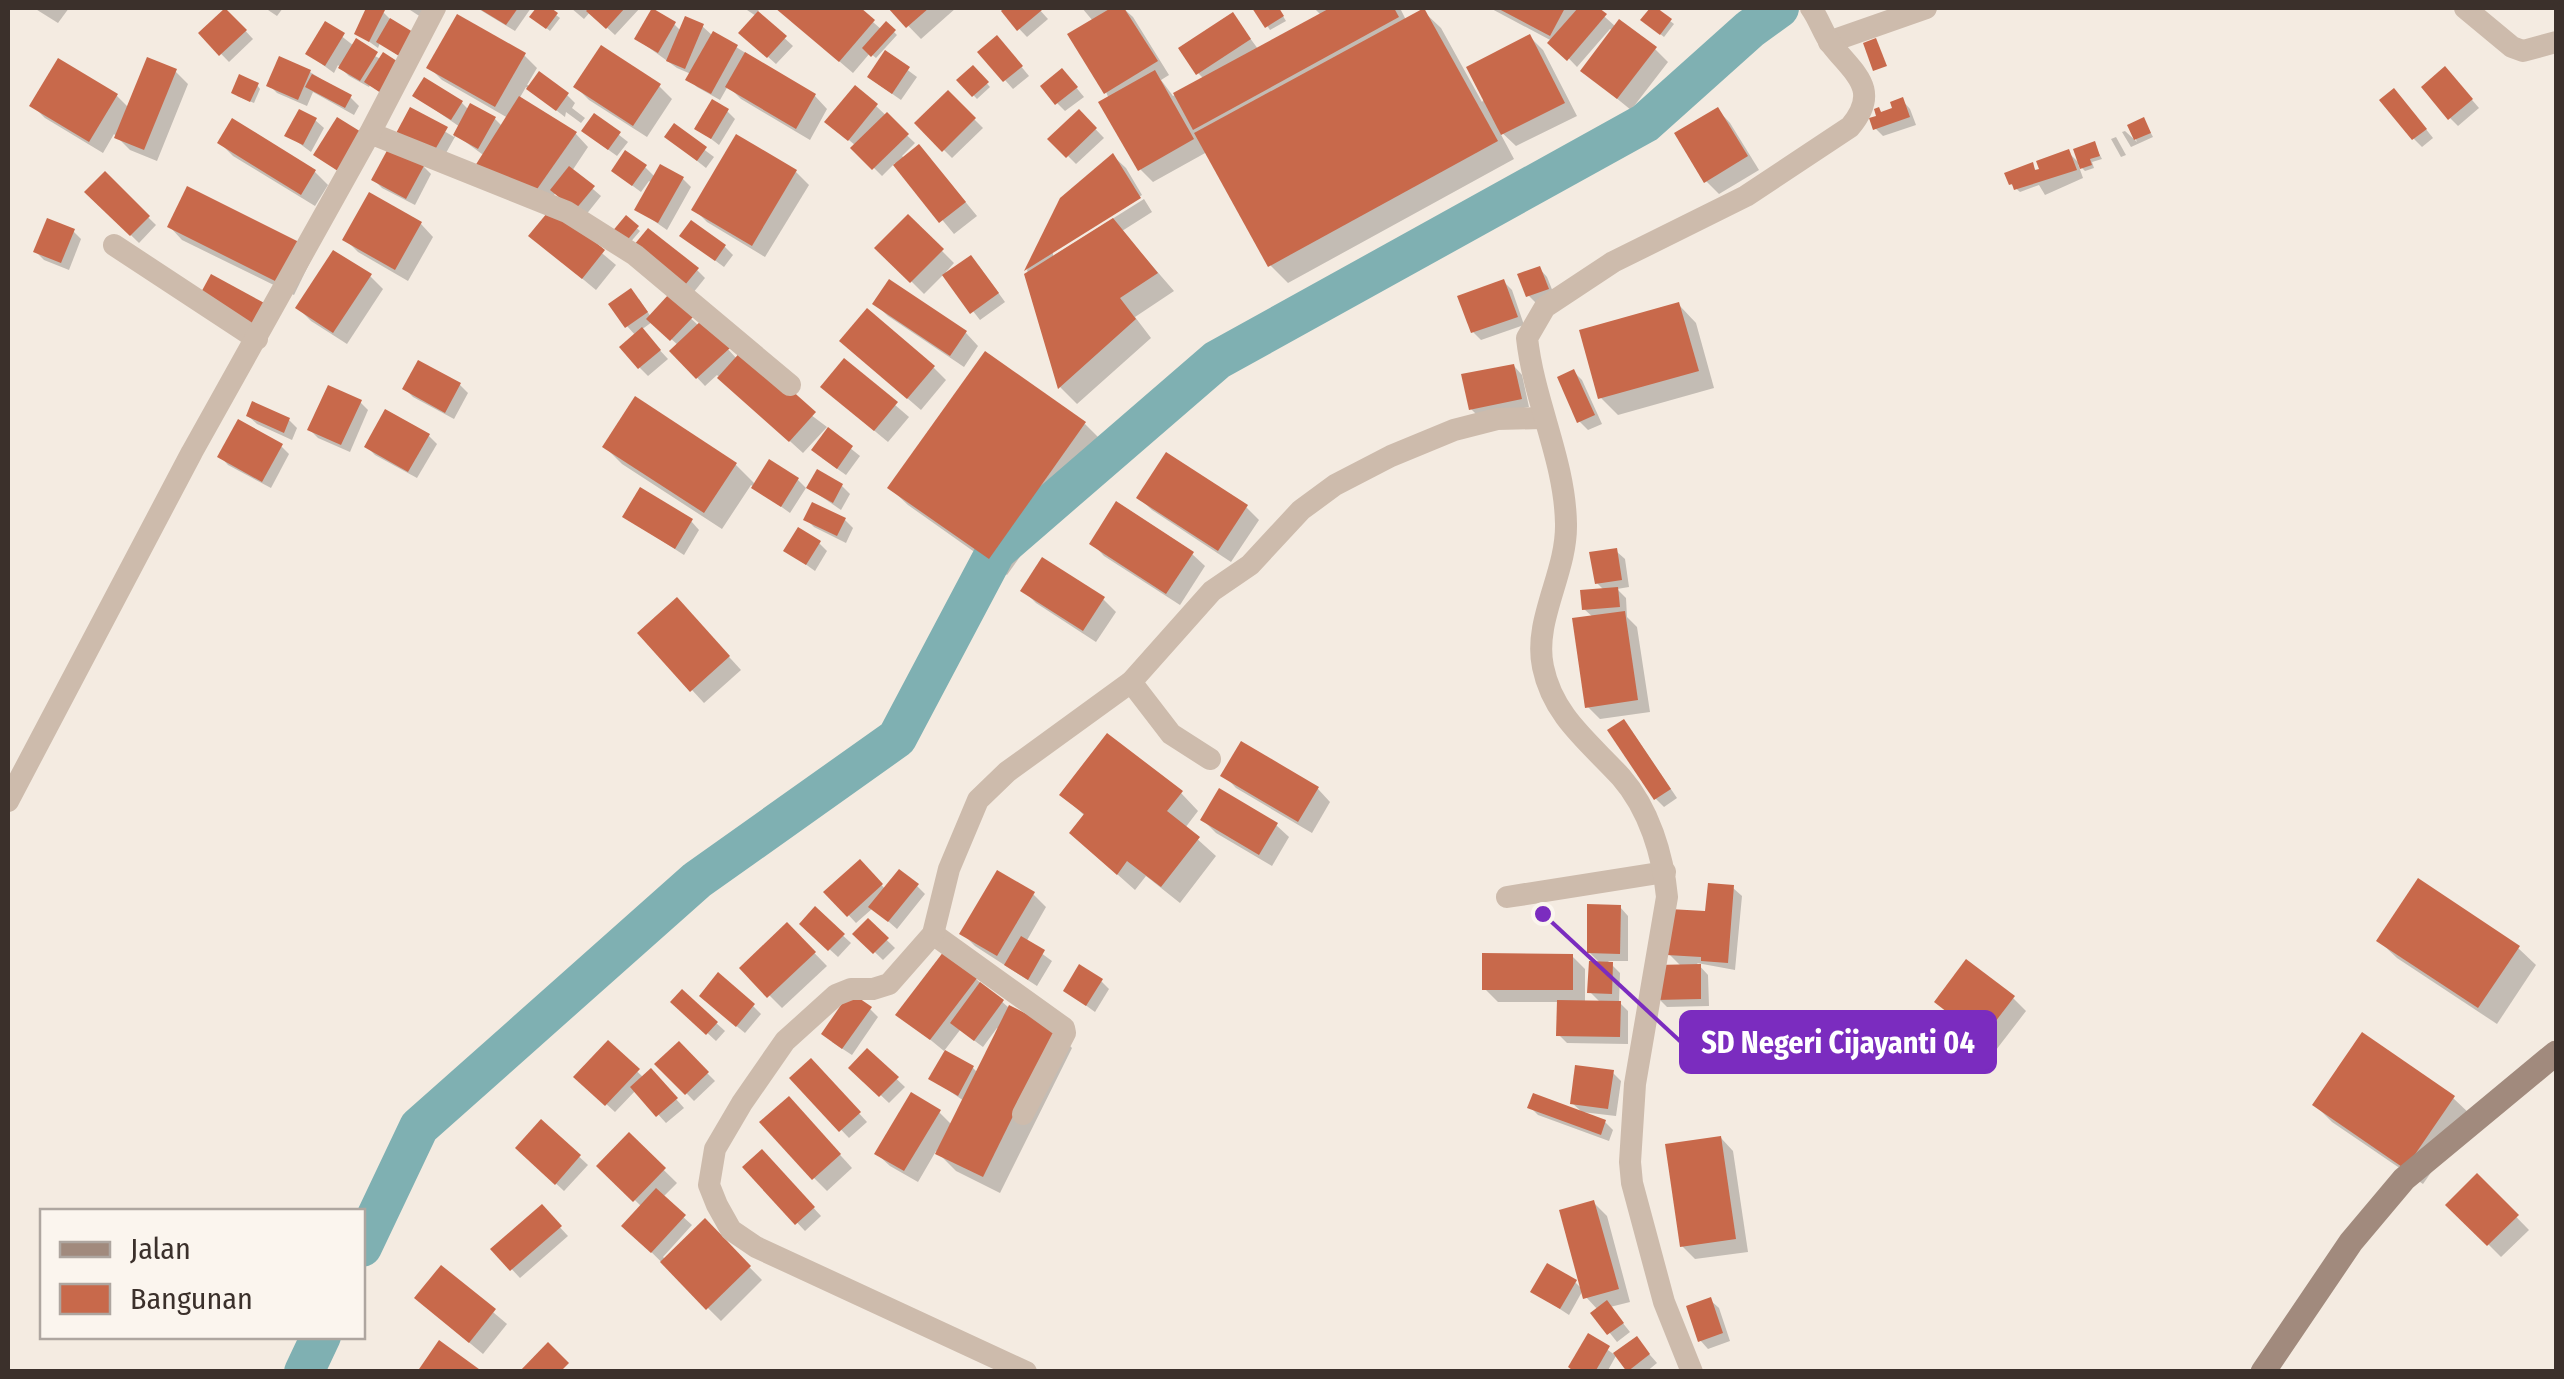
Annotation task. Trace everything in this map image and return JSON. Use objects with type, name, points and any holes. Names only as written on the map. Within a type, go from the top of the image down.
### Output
[{"type":"main road","points":[[2263,1372],[2350,1242],[2404,1179],[2556,1053]]},
{"type":"street","points":[[8,802],[192,452],[370,133],[434,8]]},
{"type":"street","points":[[1829,42],[1926,8]]},
{"type":"street","points":[[2465,8],[2512,47],[2524,51],[2556,42]]},
{"type":"street","points":[[1692,1372],[1664,1302],[1632,1183],[1630,1162],[1636,1084],[1667,896],[1665,872],[1648,819],[1623,780],[1557,708],[1543,666],[1541,636],[1558,582],[1566,527],[1560,464],[1542,418],[1527,338],[1545,307],[1613,262],[1746,196],[1850,127],[1861,114],[1864,93],[1858,73],[1829,42],[1814,12]]},
{"type":"street","points":[[370,133],[567,212],[634,255],[790,385]]},
{"type":"street","points":[[114,245],[257,339]]},
{"type":"street","points":[[1026,1372],[756,1247],[730,1230],[709,1185],[715,1149],[786,1041],[836,995],[888,984],[933,934],[949,869],[978,800],[1008,772],[1131,682],[1212,591],[1250,566],[1301,510],[1335,485],[1454,430],[1497,419],[1542,418]]},
{"type":"street","points":[[1131,682],[1170,734],[1210,759]]},
{"type":"street","points":[[1507,898],[1665,872]]},
{"type":"street","points":[[933,934],[1064,1028],[1065,1033],[1022,1114]]},
{"type":"building","points":[[225,8],[247,30],[219,56],[198,33]]},
{"type":"building","points":[[366,8],[385,10],[369,42],[354,34]]},
{"type":"building","points":[[478,8],[518,8],[506,25]]},
{"type":"building","points":[[536,8],[551,8],[558,13],[546,29],[529,17]]},
{"type":"building","points":[[625,8],[606,29],[586,11]]},
{"type":"building","points":[[652,8],[676,22],[658,53],[634,39]]},
{"type":"building","points":[[775,8],[861,8],[875,20],[839,62]]},
{"type":"building","points":[[888,8],[929,8],[906,28]]},
{"type":"building","points":[[1111,8],[1124,8],[1158,61],[1104,94],[1067,34]]},
{"type":"building","points":[[1252,8],[1279,8],[1284,16],[1265,28]]},
{"type":"building","points":[[1330,8],[1394,8],[1399,17],[1193,130],[1173,93]]},
{"type":"building","points":[[1424,8],[1498,141],[1268,267],[1194,133]]},
{"type":"building","points":[[1497,8],[1565,8],[1550,36]]},
{"type":"building","points":[[1578,8],[1599,8],[1607,14],[1567,61],[1547,43]]},
{"type":"building","points":[[1650,8],[1657,8],[1672,19],[1660,35],[1640,20]]},
{"type":"building","points":[[1042,10],[1017,31],[1001,11]]},
{"type":"building","points":[[758,11],[787,36],[767,58],[738,33]]},
{"type":"building","points":[[1233,12],[1251,39],[1196,75],[1178,48]]},
{"type":"building","points":[[457,14],[526,53],[495,107],[426,68]]},
{"type":"building","points":[[685,16],[704,24],[685,69],[666,61]]},
{"type":"building","points":[[390,18],[413,32],[399,56],[376,42]]},
{"type":"building","points":[[1619,19],[1657,47],[1617,99],[1580,71]]},
{"type":"building","points":[[325,21],[345,33],[325,66],[305,54]]},
{"type":"building","points":[[886,21],[896,30],[871,57],[862,48]]},
{"type":"building","points":[[713,31],[738,45],[711,94],[685,80]]},
{"type":"building","points":[[1530,34],[1565,103],[1501,135],[1466,67]]},
{"type":"building","points":[[997,35],[1023,66],[1003,82],[977,52]]},
{"type":"building","points":[[356,38],[378,52],[360,81],[338,68]]},
{"type":"building","points":[[1876,38],[1887,66],[1873,71],[1863,43]]},
{"type":"building","points":[[601,45],[661,84],[633,126],[573,87]]},
{"type":"building","points":[[885,50],[910,67],[892,94],[867,77]]},
{"type":"building","points":[[383,52],[403,65],[384,95],[364,82]]},
{"type":"building","points":[[745,52],[816,94],[796,129],[725,87]]},
{"type":"building","points":[[279,56],[311,70],[298,100],[266,86]]},
{"type":"building","points":[[147,57],[177,69],[144,150],[114,138]]},
{"type":"building","points":[[58,58],[118,94],[89,142],[29,106]]},
{"type":"building","points":[[973,65],[989,82],[972,97],[956,80]]},
{"type":"building","points":[[2445,66],[2473,99],[2448,120],[2421,87]]},
{"type":"building","points":[[1062,68],[1078,87],[1055,105],[1040,86]]},
{"type":"building","points":[[1155,70],[1194,139],[1138,171],[1098,102]]},
{"type":"building","points":[[539,71],[569,93],[556,111],[526,89]]},
{"type":"building","points":[[239,74],[259,83],[250,102],[231,93]]},
{"type":"building","points":[[312,74],[352,95],[345,108],[305,87]]},
{"type":"building","points":[[424,77],[463,101],[451,120],[412,96]]},
{"type":"building","points":[[855,85],[878,104],[848,141],[824,122]]},
{"type":"building","points":[[2394,88],[2427,129],[2412,140],[2379,100]]},
{"type":"building","points":[[948,90],[976,118],[942,152],[914,123]]},
{"type":"building","points":[[519,96],[577,132],[535,192],[475,166]]},
{"type":"building","points":[[1903,97],[1910,117],[1873,130],[1869,118],[1876,116],[1874,109],[1879,107],[1881,112],[1892,108],[1890,102]]},
{"type":"building","points":[[712,99],[729,109],[711,139],[694,129]]},
{"type":"building","points":[[470,103],[496,117],[478,149],[453,135]]},
{"type":"building","points":[[410,107],[448,127],[432,155],[394,137]]},
{"type":"building","points":[[1718,107],[1748,156],[1704,183],[1674,133]]},
{"type":"building","points":[[299,109],[317,118],[303,145],[284,136]]},
{"type":"building","points":[[1079,109],[1097,128],[1066,158],[1047,139]]},
{"type":"building","points":[[887,112],[909,134],[872,170],[850,148]]},
{"type":"building","points":[[594,113],[621,132],[608,150],[581,131]]},
{"type":"building","points":[[337,117],[366,135],[341,173],[313,155]]},
{"type":"building","points":[[2144,117],[2151,133],[2134,140],[2127,125]]},
{"type":"building","points":[[232,118],[316,170],[301,195],[217,143]]},
{"type":"building","points":[[674,123],[707,147],[697,161],[664,137]]},
{"type":"building","points":[[736,134],[797,170],[752,246],[691,210]]},
{"type":"building","points":[[2095,141],[2100,156],[2090,159],[2092,165],[2080,169],[2073,149]]},
{"type":"building","points":[[919,144],[966,202],[939,223],[893,165]]},
{"type":"building","points":[[390,145],[425,164],[406,199],[371,180]]},
{"type":"building","points":[[2069,149],[2077,170],[2014,190],[2009,185],[2004,173],[2033,162],[2035,170],[2039,169],[2036,161]]},
{"type":"building","points":[[625,150],[647,165],[632,186],[611,171]]},
{"type":"building","points":[[1113,153],[1141,198],[1024,271],[1060,198]]},
{"type":"building","points":[[660,164],[684,177],[658,223],[634,210]]},
{"type":"building","points":[[569,166],[595,186],[575,210],[550,190]]},
{"type":"building","points":[[105,171],[150,216],[130,236],[84,192]]},
{"type":"building","points":[[187,186],[301,243],[281,284],[167,227]]},
{"type":"building","points":[[369,192],[422,222],[395,270],[342,240]]},
{"type":"building","points":[[552,207],[605,250],[582,279],[528,236]]},
{"type":"building","points":[[908,214],[944,249],[910,283],[874,248]]},
{"type":"building","points":[[626,215],[639,226],[624,244],[611,233]]},
{"type":"building","points":[[47,218],[75,229],[61,263],[33,252]]},
{"type":"building","points":[[1113,218],[1158,273],[1120,298],[1136,319],[1058,389],[1024,274]]},
{"type":"building","points":[[691,220],[726,245],[715,261],[679,236]]},
{"type":"building","points":[[648,228],[699,268],[680,291],[629,251]]},
{"type":"building","points":[[333,250],[372,274],[333,333],[295,308]]},
{"type":"building","points":[[971,255],[999,293],[970,314],[942,275]]},
{"type":"building","points":[[1540,266],[1549,289],[1526,297],[1517,274]]},
{"type":"building","points":[[211,274],[268,305],[255,328],[198,298]]},
{"type":"building","points":[[889,279],[967,331],[950,356],[872,304]]},
{"type":"building","points":[[1504,279],[1518,317],[1471,333],[1457,296]]},
{"type":"building","points":[[631,288],[648,312],[625,328],[608,304]]},
{"type":"building","points":[[669,294],[693,317],[670,341],[646,319]]},
{"type":"building","points":[[1679,302],[1699,371],[1598,399],[1579,330]]},
{"type":"building","points":[[867,308],[935,366],[907,399],[839,341]]},
{"type":"building","points":[[703,319],[730,348],[696,379],[669,351]]},
{"type":"building","points":[[642,327],[661,350],[638,369],[619,347]]},
{"type":"building","points":[[744,348],[816,412],[789,442],[717,378]]},
{"type":"building","points":[[985,351],[1086,422],[989,559],[887,488]]},
{"type":"building","points":[[844,358],[898,402],[874,431],[820,387]]},
{"type":"building","points":[[418,360],[461,383],[445,413],[402,389]]},
{"type":"building","points":[[1514,364],[1522,399],[1469,410],[1461,374]]},
{"type":"building","points":[[1574,369],[1595,415],[1577,423],[1557,377]]},
{"type":"building","points":[[328,385],[362,400],[341,445],[307,430]]},
{"type":"building","points":[[635,396],[737,463],[704,513],[602,447]]},
{"type":"building","points":[[252,401],[290,418],[284,433],[246,416]]},
{"type":"building","points":[[385,409],[430,434],[408,472],[364,447]]},
{"type":"building","points":[[238,419],[283,444],[262,482],[217,457]]},
{"type":"building","points":[[828,427],[853,446],[837,469],[811,450]]},
{"type":"building","points":[[1166,452],[1248,505],[1218,551],[1136,498]]},
{"type":"building","points":[[769,459],[799,478],[781,507],[751,488]]},
{"type":"building","points":[[817,469],[843,484],[833,503],[806,488]]},
{"type":"building","points":[[640,487],[693,519],[675,549],[622,517]]},
{"type":"building","points":[[1116,501],[1194,552],[1166,594],[1089,544]]},
{"type":"building","points":[[812,502],[846,518],[837,536],[803,520]]},
{"type":"building","points":[[798,527],[821,541],[806,565],[783,551]]},
{"type":"building","points":[[1617,548],[1622,580],[1595,584],[1589,552]]},
{"type":"building","points":[[1042,557],[1105,597],[1083,631],[1020,591]]},
{"type":"building","points":[[1618,587],[1620,607],[1582,610],[1580,590]]},
{"type":"building","points":[[677,597],[730,656],[690,692],[637,633]]},
{"type":"building","points":[[1625,611],[1638,700],[1585,708],[1572,618]]},
{"type":"building","points":[[1624,719],[1671,789],[1654,800],[1607,730]]},
{"type":"building","points":[[1107,733],[1183,791],[1167,811],[1200,837],[1161,887],[1127,861],[1117,875],[1069,833],[1084,814],[1059,795]]},
{"type":"building","points":[[1241,741],[1319,787],[1298,822],[1220,776]]},
{"type":"building","points":[[1219,788],[1278,823],[1259,855],[1200,820]]},
{"type":"building","points":[[860,859],[883,884],[847,917],[823,892]]},
{"type":"building","points":[[899,869],[919,884],[888,922],[868,907]]},
{"type":"building","points":[[997,870],[1035,892],[997,956],[959,934]]},
{"type":"building","points":[[2418,878],[2520,946],[2478,1008],[2376,941]]},
{"type":"building","points":[[1708,883],[1734,885],[1728,963],[1667,955],[1669,909],[1705,911]]},
{"type":"building","points":[[1587,904],[1621,905],[1620,954],[1587,953]]},
{"type":"building","points":[[815,906],[845,934],[828,951],[799,924]]},
{"type":"building","points":[[868,918],[889,938],[873,954],[852,934]]},
{"type":"building","points":[[787,922],[816,952],[767,998],[739,968]]},
{"type":"building","points":[[1021,936],[1045,950],[1028,980],[1004,965]]},
{"type":"building","points":[[944,951],[978,977],[930,1040],[895,1015]]},
{"type":"building","points":[[1482,953],[1573,954],[1573,990],[1482,990]]},
{"type":"building","points":[[1966,959],[2015,996],[1982,1039],[1934,1002]]},
{"type":"building","points":[[1589,961],[1613,962],[1612,994],[1587,993]]},
{"type":"building","points":[[1079,964],[1103,979],[1086,1006],[1063,991]]},
{"type":"building","points":[[1701,964],[1701,999],[1656,1000],[1656,965]]},
{"type":"building","points":[[718,972],[755,1004],[736,1027],[699,996]]},
{"type":"building","points":[[980,982],[1004,1000],[974,1041],[950,1023]]},
{"type":"building","points":[[682,989],[718,1022],[706,1035],[670,1002]]},
{"type":"building","points":[[850,992],[872,1007],[842,1049],[821,1034]]},
{"type":"building","points":[[1557,1000],[1621,1001],[1620,1037],[1556,1036]]},
{"type":"building","points":[[1009,1005],[1056,1029],[983,1177],[935,1154]]},
{"type":"building","points":[[2362,1032],[2455,1096],[2405,1169],[2312,1105]]},
{"type":"building","points":[[608,1040],[640,1069],[605,1106],[573,1077]]},
{"type":"building","points":[[679,1041],[709,1072],[685,1095],[654,1064]]},
{"type":"building","points":[[867,1048],[899,1077],[879,1097],[848,1068]]},
{"type":"building","points":[[945,1050],[974,1066],[958,1096],[928,1079]]},
{"type":"building","points":[[811,1058],[861,1112],[839,1132],[789,1078]]},
{"type":"building","points":[[1575,1065],[1614,1070],[1608,1109],[1570,1104]]},
{"type":"building","points":[[651,1068],[678,1098],[656,1117],[630,1087]]},
{"type":"building","points":[[911,1092],[941,1110],[904,1171],[874,1154]]},
{"type":"building","points":[[1533,1093],[1606,1120],[1601,1135],[1527,1108]]},
{"type":"building","points":[[789,1096],[841,1154],[812,1180],[759,1122]]},
{"type":"building","points":[[541,1119],[581,1155],[555,1185],[515,1148]]},
{"type":"building","points":[[629,1132],[666,1168],[633,1202],[596,1166]]},
{"type":"building","points":[[1721,1136],[1736,1239],[1680,1247],[1665,1144]]},
{"type":"building","points":[[762,1149],[815,1207],[795,1225],[742,1167]]},
{"type":"building","points":[[2477,1173],[2519,1215],[2487,1246],[2445,1205]]},
{"type":"building","points":[[656,1188],[686,1215],[651,1253],[621,1226]]},
{"type":"building","points":[[1594,1200],[1619,1289],[1583,1299],[1559,1210]]},
{"type":"building","points":[[542,1204],[562,1226],[510,1271],[490,1249]]},
{"type":"building","points":[[705,1218],[751,1266],[706,1310],[660,1262]]},
{"type":"building","points":[[1547,1263],[1577,1280],[1560,1309],[1530,1292]]},
{"type":"building","points":[[441,1265],[496,1309],[469,1343],[414,1298]]},
{"type":"building","points":[[1711,1297],[1723,1333],[1698,1342],[1686,1306]]},
{"type":"building","points":[[1607,1300],[1624,1323],[1607,1335],[1590,1313]]},
{"type":"building","points":[[1588,1333],[1610,1346],[1595,1372],[1575,1372],[1568,1367]]},
{"type":"building","points":[[1637,1336],[1650,1354],[1627,1372],[1613,1353]]},
{"type":"building","points":[[439,1340],[483,1372],[417,1372]]},
{"type":"building","points":[[548,1342],[569,1363],[560,1372],[519,1372]]},
{"type":"waterway","points":[[365,1241],[419,1127],[697,880],[897,738],[996,551],[1217,360],[1645,123],[1779,8]]},
{"type":"waterway","points":[[304,1372],[320,1339]]},
{"type":"place","name":"SD Negeri Cijayanti 04","points":[[1543,914]]}]
